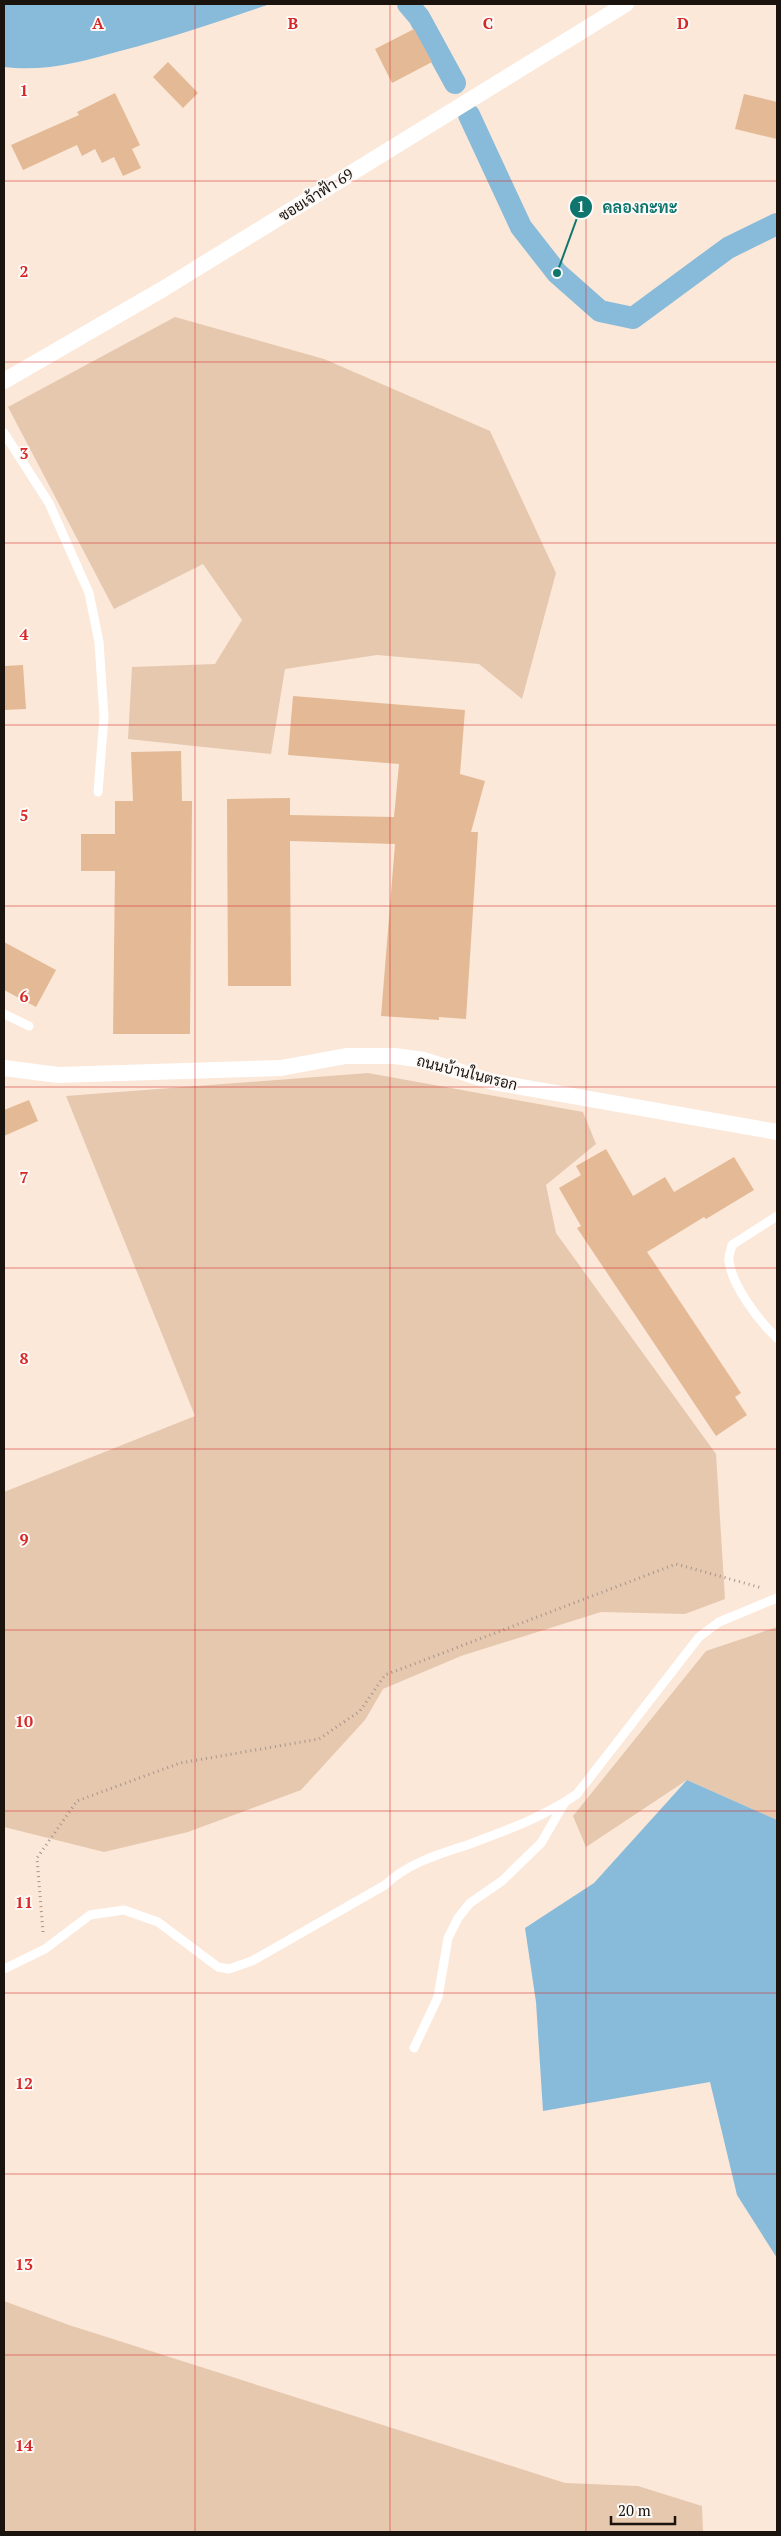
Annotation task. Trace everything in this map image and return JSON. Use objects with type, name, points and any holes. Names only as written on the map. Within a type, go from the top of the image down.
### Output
[{"type":"street","name":"ซอยเจ้าฟ้า 69","points":[[4,381],[164,288],[626,4]]},
{"type":"street","name":"ถนนบ้านในตรอก","points":[[4,1068],[58,1075],[281,1068],[346,1056],[394,1056],[424,1060],[493,1082],[777,1132]]},
{"type":"lane","points":[[4,433],[49,503],[89,593],[99,642],[104,717],[98,792]]},
{"type":"lane","points":[[4,1014],[29,1026]]},
{"type":"lane","points":[[777,1216],[732,1245],[728,1259],[742,1292],[762,1324],[777,1338]]},
{"type":"lane","points":[[4,1969],[45,1949],[90,1915],[124,1910],[158,1922],[193,1946],[210,1963],[229,1968],[252,1961],[385,1884],[399,1871],[425,1859],[543,1815],[577,1794],[699,1637],[719,1622],[777,1598]]},
{"type":"lane","points":[[414,2048],[438,1996],[448,1938],[458,1918],[470,1903],[502,1881],[541,1843],[565,1802]]},
{"type":"path","points":[[45,1949],[38,1858],[77,1801],[180,1763],[319,1739],[360,1711],[385,1676],[676,1564],[768,1590]]},
{"type":"shaded area","points":[[175,317],[324,359],[490,431],[556,573],[522,699],[479,664],[377,655],[285,669],[271,754],[128,739],[132,667],[215,664],[242,620],[203,564],[114,609],[8,407]]},
{"type":"shaded area","points":[[368,1073],[583,1112],[596,1144],[546,1185],[556,1233],[716,1454],[725,1599],[685,1614],[601,1612],[461,1656],[383,1689],[365,1720],[301,1790],[188,1832],[104,1852],[4,1827],[4,1492],[195,1416],[66,1096]]},
{"type":"shaded area","points":[[777,1627],[777,1820],[687,1780],[586,1847],[573,1816],[706,1651]]},
{"type":"shaded area","points":[[4,2301],[69,2325],[565,2483],[638,2486],[702,2506],[703,2532],[4,2532]]},
{"type":"water","points":[[4,4],[270,4],[177,35],[91,59],[48,67],[19,68],[4,67]]},
{"type":"water","points":[[687,1780],[777,1820],[777,2258],[737,2195],[710,2082],[543,2111],[536,2002],[525,1928],[594,1883]]},
{"type":"building","points":[[414,29],[432,62],[392,83],[375,49]]},
{"type":"building","points":[[168,62],[198,93],[183,108],[153,77]]},
{"type":"building","points":[[115,93],[140,145],[132,149],[141,168],[123,176],[114,157],[102,163],[95,149],[82,156],[77,145],[23,170],[11,145],[79,115],[77,112]]},
{"type":"building","points":[[744,94],[777,102],[777,139],[735,129]]},
{"type":"building","points":[[23,665],[26,709],[4,710],[4,666]]},
{"type":"building","points":[[293,696],[465,710],[460,774],[485,781],[471,832],[478,832],[466,1019],[439,1017],[439,1020],[381,1016],[395,844],[290,841],[291,986],[228,986],[227,799],[290,798],[290,815],[394,817],[399,764],[288,755]]},
{"type":"building","points":[[181,751],[182,801],[192,801],[190,1034],[113,1034],[115,871],[81,871],[81,834],[115,834],[115,801],[133,801],[131,752]]},
{"type":"building","points":[[4,942],[56,970],[36,1007],[4,990]]},
{"type":"building","points":[[29,1100],[38,1121],[4,1136],[4,1110]]},
{"type":"building","points":[[606,1149],[633,1196],[665,1177],[674,1192],[734,1157],[754,1190],[706,1219],[704,1217],[647,1252],[741,1393],[735,1397],[747,1415],[716,1436],[577,1228],[581,1226],[559,1188],[581,1175],[576,1166]]},
{"type":"waterway","points":[[408,4],[419,17],[455,83]]},
{"type":"waterway","points":[[469,115],[521,227],[557,273],[600,311],[633,318],[728,248],[777,224]]},
{"type":"place","name":"คลองกะทะ","points":[[557,273]]}]
